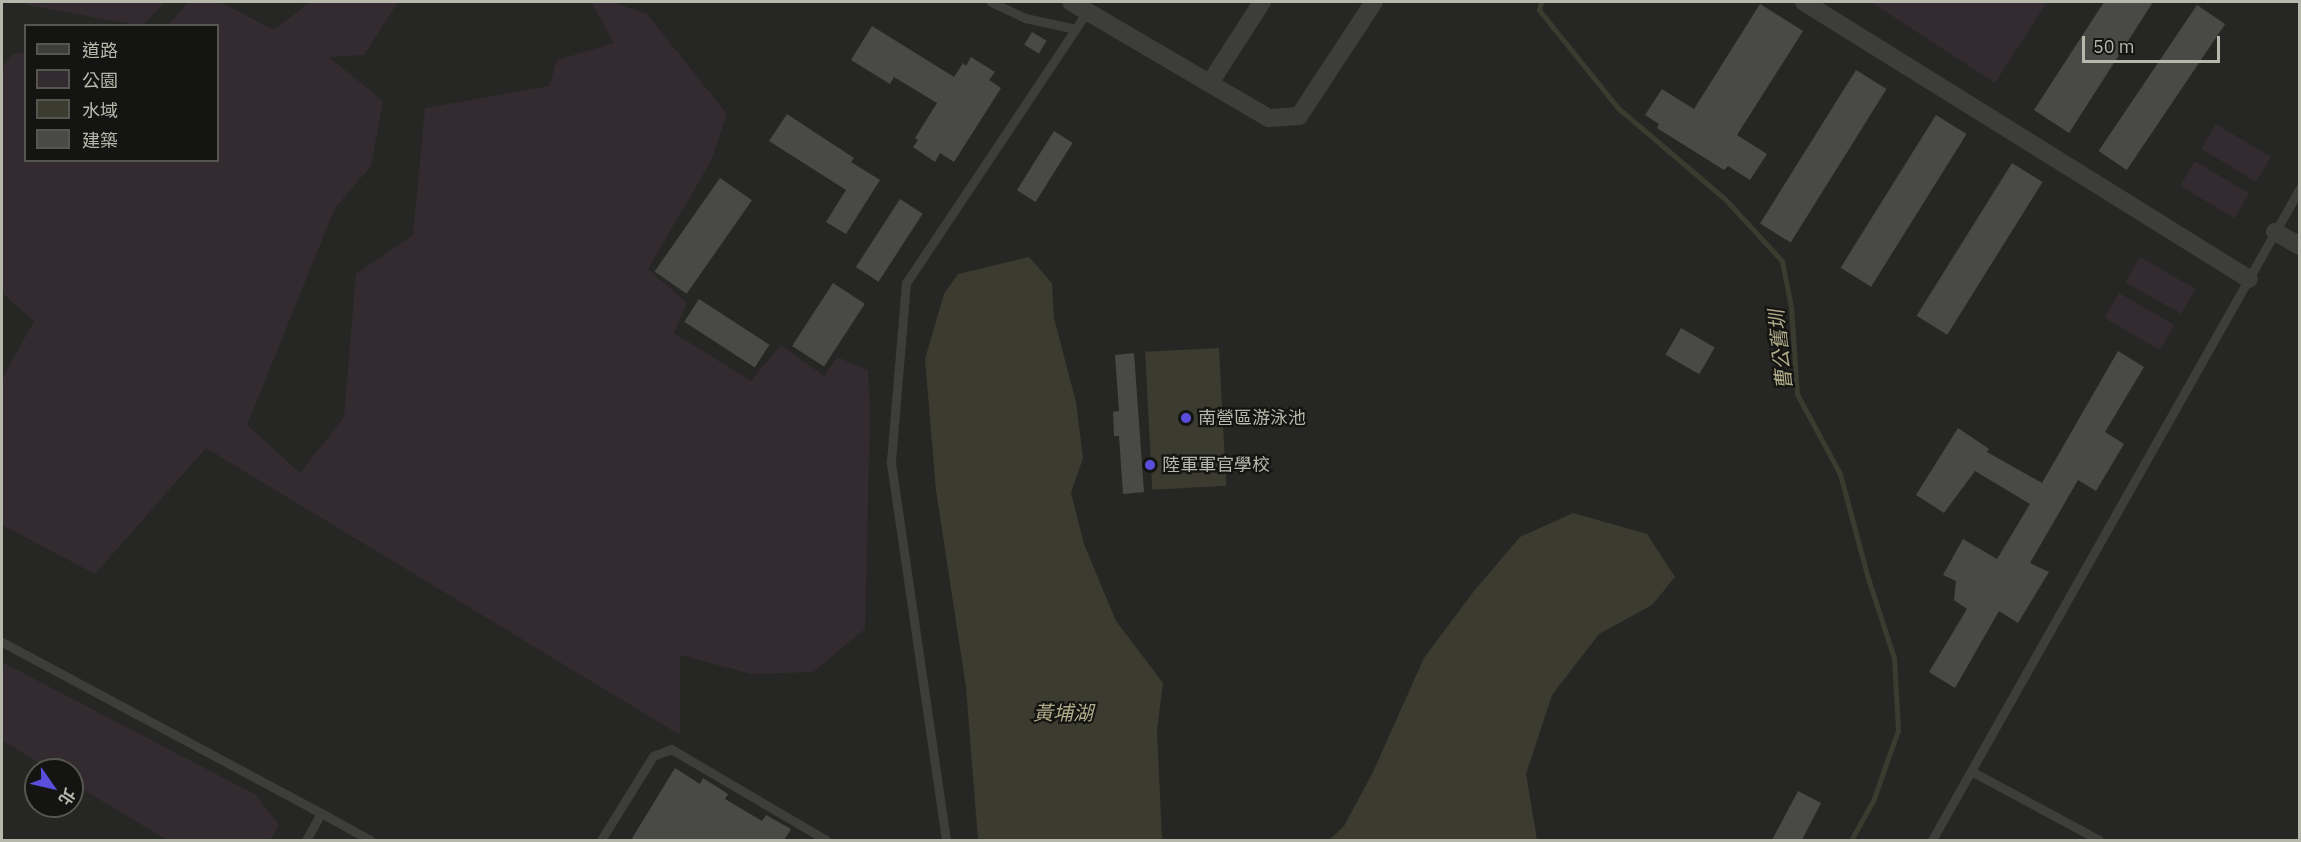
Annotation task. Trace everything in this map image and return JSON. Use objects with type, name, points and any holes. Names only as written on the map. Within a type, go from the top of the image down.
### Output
[{"type":"street","points":[[1071,2],[1269,118],[1299,116],[1374,2]]},
{"type":"street","points":[[1210,82],[1262,2]]},
{"type":"street","points":[[1804,2],[2249,279]]},
{"type":"street","points":[[2275,232],[2300,246]]},
{"type":"lane","points":[[991,2],[1025,18],[1076,29]]},
{"type":"lane","points":[[946,840],[891,460],[906,283],[1087,12]]},
{"type":"lane","points":[[1932,840],[2300,188]]},
{"type":"lane","points":[[2,642],[370,840]]},
{"type":"lane","points":[[601,840],[653,756],[671,749],[826,840]]},
{"type":"lane","points":[[1971,771],[2099,840]]},
{"type":"lane","points":[[306,840],[321,813]]},
{"type":"shaded area","name":"陸軍軍官學校","points":[[2,2],[2299,2],[2299,840],[2,840]]},
{"type":"green space","points":[[27,2],[165,2],[144,24],[131,24],[27,5]]},
{"type":"green space","points":[[189,2],[220,2],[274,30],[310,2],[398,2],[364,55],[329,57],[383,101],[371,166],[335,208],[247,425],[300,473],[344,417],[356,274],[413,235],[425,108],[549,86],[557,60],[614,43],[591,2],[612,2],[647,14],[727,114],[712,159],[648,269],[687,303],[674,333],[751,381],[781,345],[824,376],[837,357],[868,370],[870,412],[865,629],[813,672],[752,674],[680,655],[680,735],[206,448],[95,574],[2,525],[2,379],[34,321],[2,293],[2,66],[14,54],[24,52],[24,162],[219,162],[219,24],[169,24]]},
{"type":"green space","points":[[1871,2],[2047,2],[1995,83]]},
{"type":"green space","points":[[2216,124],[2271,157],[2256,182],[2201,149]]},
{"type":"green space","points":[[2195,161],[2249,193],[2234,218],[2180,186]]},
{"type":"green space","points":[[2140,257],[2195,289],[2181,314],[2126,282]]},
{"type":"green space","points":[[2119,293],[2174,325],[2160,350],[2104,318]]},
{"type":"green space","points":[[2,662],[256,795],[279,825],[270,840],[167,840],[84,790],[84,758],[31,758],[2,740]]},
{"type":"water","name":"黃埔湖","points":[[1029,257],[1052,283],[1054,318],[1076,402],[1083,458],[1071,493],[1084,544],[1116,621],[1163,683],[1157,730],[1162,840],[978,840],[966,687],[936,490],[925,359],[944,294],[958,274]]},
{"type":"water","name":"南營區游泳池","points":[[1219,348],[1226,486],[1152,490],[1145,352]]},
{"type":"water","points":[[1573,513],[1647,534],[1675,577],[1652,605],[1599,634],[1552,695],[1526,774],[1537,840],[1329,840],[1344,826],[1373,772],[1424,658],[1474,591],[1520,537]]},
{"type":"building","points":[[2104,2],[2153,2],[2069,133],[2034,110]]},
{"type":"building","points":[[1760,4],[1803,31],[1737,135],[1767,154],[1750,180],[1728,166],[1724,170],[1657,128],[1659,124],[1645,115],[1662,89],[1694,109]]},
{"type":"building","points":[[2197,5],[2225,24],[2127,170],[2099,151]]},
{"type":"building","points":[[872,26],[954,77],[963,63],[966,66],[971,57],[995,72],[989,80],[1001,88],[954,162],[940,153],[935,162],[913,147],[918,140],[915,138],[937,103],[894,77],[890,84],[851,60]]},
{"type":"building","points":[[1032,32],[1047,41],[1039,54],[1024,45]]},
{"type":"building","points":[[1856,70],[1887,89],[1791,243],[1760,223]]},
{"type":"building","points":[[787,114],[854,158],[851,162],[880,180],[846,234],[826,222],[846,190],[769,141]]},
{"type":"building","points":[[1936,115],[1967,134],[1871,287],[1841,268]]},
{"type":"building","points":[[1054,131],[1073,143],[1036,202],[1017,190]]},
{"type":"building","points":[[2012,163],[2043,182],[1947,335],[1917,316]]},
{"type":"building","points":[[720,178],[752,200],[687,294],[655,271]]},
{"type":"building","points":[[900,199],[923,214],[879,282],[856,267]]},
{"type":"building","points":[[833,283],[865,304],[824,367],[792,346]]},
{"type":"building","points":[[699,299],[769,345],[755,367],[684,322]]},
{"type":"building","points":[[1681,328],[1715,348],[1699,374],[1666,355]]},
{"type":"building","points":[[2118,351],[2144,367],[2105,432],[2124,444],[2096,491],[2078,480],[2030,563],[2049,572],[2018,623],[1999,611],[1955,688],[1929,672],[1967,609],[1954,600],[1956,581],[1943,575],[1963,539],[1997,559],[2030,504],[1975,471],[1944,513],[1916,495],[1958,428],[1989,449],[1987,452],[2042,483]]},
{"type":"building","points":[[1134,353],[1144,492],[1123,494],[1119,436],[1114,436],[1113,412],[1119,411],[1115,355]]},
{"type":"building","points":[[675,768],[700,784],[703,778],[728,794],[725,799],[762,821],[766,815],[791,829],[784,840],[631,840]]},
{"type":"building","points":[[1798,791],[1821,803],[1802,840],[1772,840]]},
{"type":"waterway","name":"曹公舊圳","points":[[1541,2],[1539,10],[1618,108],[1725,199],[1782,261],[1791,307],[1797,394],[1840,474],[1867,575],[1894,658],[1898,730],[1873,801],[1851,840]]},
{"type":"place","name":"南營區游泳池","points":[[1186,418]]},
{"type":"place","name":"陸軍軍官學校","points":[[1150,465]]}]
